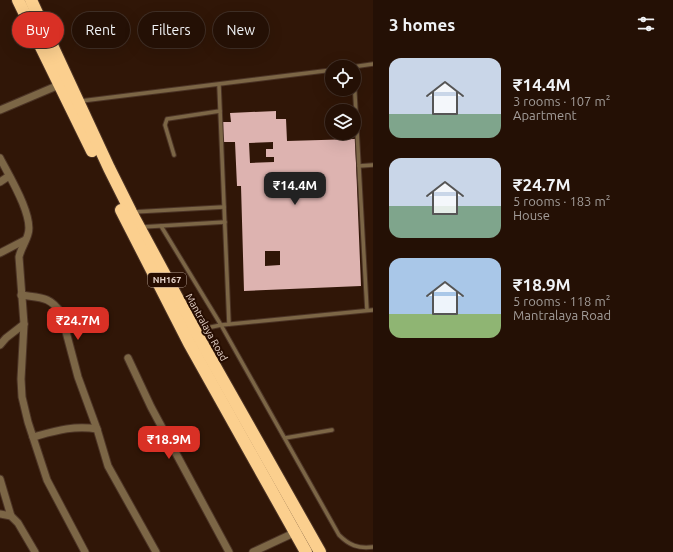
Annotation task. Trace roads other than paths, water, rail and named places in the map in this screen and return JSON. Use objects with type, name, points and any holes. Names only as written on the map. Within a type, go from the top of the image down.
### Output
[{"type":"highway","name":"NH167","points":[[18,0],[59,85],[73,103]]},
{"type":"highway","name":"NH167","points":[[31,0],[73,103],[126,212],[189,332],[300,530],[320,552]]},
{"type":"highway","name":"NH167","points":[[300,530],[306,552]]},
{"type":"street","points":[[0,110],[59,85]]},
{"type":"street","points":[[0,158],[21,200],[27,218],[29,233],[21,248],[19,257],[24,324],[21,379],[22,397],[47,480],[86,552]]},
{"type":"street","points":[[0,182],[9,176]]},
{"type":"street","points":[[0,252],[25,240]]},
{"type":"street","points":[[21,296],[49,301],[55,304],[61,313],[78,377],[97,429],[108,466],[156,552]]},
{"type":"street","points":[[0,345],[6,338],[24,324]]},
{"type":"street","points":[[128,358],[151,407],[229,552]]},
{"type":"street","points":[[33,437],[60,429],[75,427],[97,429]]},
{"type":"street","points":[[0,479],[11,516],[18,523],[35,552]]},
{"type":"street","points":[[0,514],[11,516]]},
{"type":"street","points":[[253,552],[300,530]]},
{"type":"lane","points":[[361,66],[373,64]]},
{"type":"lane","points":[[73,103],[325,71]]},
{"type":"lane","points":[[218,85],[229,324]]},
{"type":"lane","points":[[355,96],[367,310]]},
{"type":"lane","points":[[174,155],[165,126],[167,120],[220,111]]},
{"type":"lane","points":[[359,166],[373,165]]},
{"type":"lane","points":[[126,212],[224,207]]},
{"type":"lane","points":[[134,227],[225,222]]},
{"type":"lane","points":[[161,226],[221,325],[339,535],[347,543],[356,547],[373,547]]},
{"type":"lane","points":[[189,332],[229,324],[373,310]]},
{"type":"lane","points":[[285,438],[332,430]]}]
